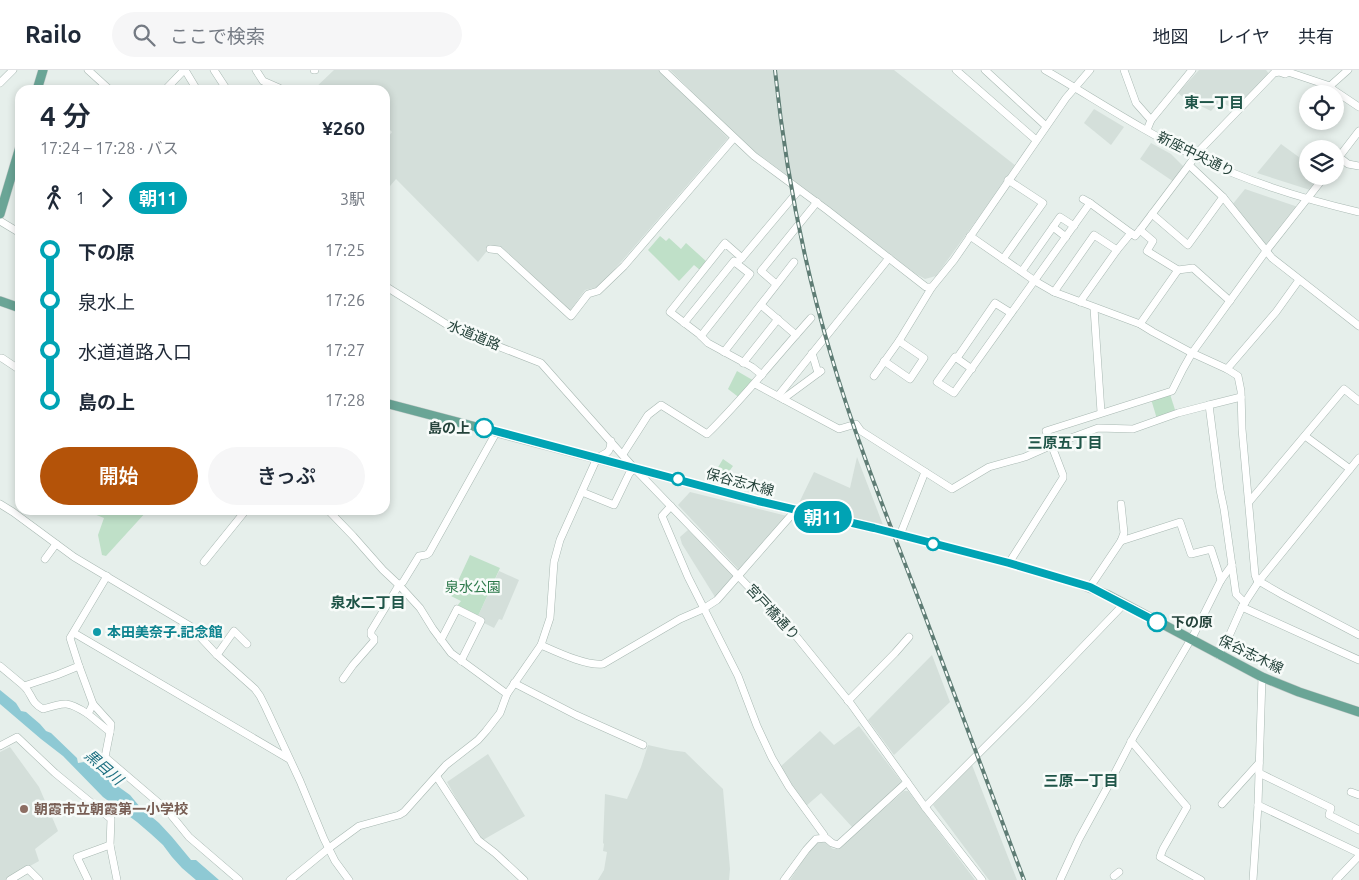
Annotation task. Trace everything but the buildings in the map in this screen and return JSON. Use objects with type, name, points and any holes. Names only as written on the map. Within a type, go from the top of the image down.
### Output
[{"type":"main road","points":[[38,85],[43,70]]},
{"type":"main road","points":[[0,214],[15,164]]},
{"type":"main road","points":[[0,302],[15,306]]},
{"type":"main road","name":"保谷志木線","points":[[390,404],[795,510],[1009,563],[1090,587],[1262,677],[1359,712]]},
{"type":"street","points":[[0,83],[14,70]]},
{"type":"street","points":[[88,70],[104,85]]},
{"type":"street","points":[[170,85],[185,70],[193,85]]},
{"type":"street","points":[[214,70],[224,85]]},
{"type":"street","points":[[256,70],[263,81],[272,85]]},
{"type":"street","points":[[663,70],[734,138],[773,171],[817,202],[926,287],[932,287]]},
{"type":"street","points":[[956,70],[1036,140]]},
{"type":"street","points":[[986,70],[1046,126]]},
{"type":"street","name":"新座中央通り","points":[[1045,70],[1195,156],[1279,191],[1359,212]]},
{"type":"street","points":[[874,376],[899,341],[932,287],[954,260],[1066,98],[1090,70]]},
{"type":"street","points":[[1124,70],[1136,103],[1151,120]]},
{"type":"street","points":[[1147,130],[1151,120],[1192,70]]},
{"type":"street","points":[[1331,85],[1348,70]]},
{"type":"street","points":[[1083,198],[1134,236],[1195,156],[1274,73],[1285,74],[1288,72],[1327,85]]},
{"type":"street","points":[[1344,97],[1359,107]]},
{"type":"street","points":[[1344,151],[1359,131]]},
{"type":"street","points":[[490,249],[499,250],[571,316],[588,294],[598,291],[614,276],[734,138]]},
{"type":"street","points":[[1344,163],[1359,166]]},
{"type":"street","points":[[1189,165],[1224,197],[1272,258],[1358,325]]},
{"type":"street","points":[[1003,259],[1043,203],[1008,180]]},
{"type":"street","points":[[1009,563],[1063,478],[1046,431],[1172,391],[1192,353],[1266,251],[1318,185]]},
{"type":"street","points":[[684,323],[734,261],[739,260],[799,190]]},
{"type":"street","points":[[1152,214],[1188,245],[1224,197]]},
{"type":"street","points":[[776,284],[761,271],[817,202]]},
{"type":"street","points":[[1011,313],[995,303],[938,382],[954,393],[1090,203]]},
{"type":"street","points":[[1022,272],[1060,217],[1074,226]]},
{"type":"street","points":[[0,221],[15,229]]},
{"type":"street","points":[[1053,227],[1066,237]]},
{"type":"street","points":[[1140,230],[1153,241],[1147,251],[1178,270],[1193,268],[1230,301]]},
{"type":"street","points":[[1080,302],[1131,233]]},
{"type":"street","points":[[1054,292],[1094,234],[1117,250]]},
{"type":"street","points":[[970,236],[1034,281],[1054,292],[1140,324],[1238,376],[1255,575],[1259,581],[1359,636]]},
{"type":"street","points":[[750,274],[725,243],[670,312],[708,343],[764,373]]},
{"type":"street","points":[[781,395],[812,353],[889,258]]},
{"type":"street","points":[[724,352],[794,262]]},
{"type":"street","points":[[1140,324],[1178,270]]},
{"type":"street","points":[[701,336],[750,274],[766,275]]},
{"type":"street","points":[[1228,369],[1276,312],[1299,280]]},
{"type":"street","name":"水道道路","points":[[390,289],[454,328],[542,363]]},
{"type":"street","points":[[761,305],[796,335]]},
{"type":"street","points":[[1094,308],[1101,412]]},
{"type":"street","points":[[623,454],[648,415],[660,405],[707,434],[755,384],[811,318]]},
{"type":"street","points":[[743,363],[778,319]]},
{"type":"street","points":[[884,361],[910,379],[924,358],[899,341]]},
{"type":"street","points":[[781,395],[790,394],[819,372],[812,353]]},
{"type":"street","points":[[0,358],[15,367]]},
{"type":"street","points":[[957,358],[972,369]]},
{"type":"street","name":"宮戸橋通り","points":[[542,363],[634,468],[796,636],[848,701],[925,807],[982,880]]},
{"type":"street","points":[[755,384],[781,395],[838,429],[856,424],[861,431],[952,490],[989,466],[1025,458],[1052,445],[1098,428],[1133,430],[1176,414],[1241,397]]},
{"type":"street","points":[[1249,502],[1344,389],[1359,401]]},
{"type":"street","points":[[1209,405],[1236,594],[1243,605],[1359,660]]},
{"type":"street","points":[[343,679],[374,641],[371,631],[399,585],[403,582],[419,556],[429,553],[497,432]]},
{"type":"street","points":[[1305,436],[1350,469]]},
{"type":"street","points":[[290,880],[359,826],[404,812],[446,765],[478,740],[500,712],[507,694],[541,645],[550,618],[552,580],[556,552],[560,540],[597,458],[610,450],[611,441]]},
{"type":"street","points":[[1218,654],[1230,634],[1243,605],[1259,581],[1359,458]]},
{"type":"street","points":[[582,492],[614,505],[629,474],[634,468]]},
{"type":"street","points":[[900,535],[924,472]]},
{"type":"street","points":[[0,504],[15,513]]},
{"type":"street","points":[[1090,587],[1121,541],[1124,533],[1121,504]]},
{"type":"street","points":[[672,506],[662,516],[688,577],[738,676],[757,726],[772,758],[789,787],[824,835],[824,838],[838,845],[907,782]]},
{"type":"street","points":[[541,645],[573,659],[603,664],[680,619],[703,609],[717,600],[795,510]]},
{"type":"street","points":[[17,515],[74,557],[190,626],[217,656],[255,689],[260,696],[329,848],[340,869],[349,880]]},
{"type":"street","points":[[204,562],[242,515]]},
{"type":"street","points":[[333,515],[420,608],[432,630],[451,653],[507,694]]},
{"type":"street","points":[[1121,541],[1180,522],[1191,554],[1211,549],[1221,580]]},
{"type":"street","points":[[45,559],[56,544]]},
{"type":"street","points":[[1060,880],[1079,839],[1131,741],[1190,640],[1221,580],[1232,565]]},
{"type":"street","points":[[107,576],[70,638],[78,666],[93,704],[111,724],[105,757],[167,810],[190,837],[239,880]]},
{"type":"street","points":[[925,807],[1013,720],[1124,604]]},
{"type":"street","points":[[441,640],[457,609],[481,621],[461,661]]},
{"type":"street","points":[[217,656],[234,631],[247,644]]},
{"type":"street","points":[[74,633],[289,759]]},
{"type":"street","points":[[848,701],[910,637]]},
{"type":"street","points":[[0,666],[27,689],[36,705],[43,709],[62,703],[77,707],[110,732]]},
{"type":"street","points":[[24,686],[78,666]]},
{"type":"street","points":[[1253,880],[1258,805],[1262,677]]},
{"type":"street","points":[[514,684],[576,715],[643,745]]},
{"type":"street","points":[[88,714],[93,704]]},
{"type":"street","points":[[0,746],[17,737],[55,773],[111,819],[110,845],[117,880]]},
{"type":"street","points":[[1131,741],[1187,807],[1160,857],[1201,880]]},
{"type":"street","points":[[1222,804],[1259,763]]},
{"type":"street","points":[[1259,774],[1331,808],[1329,815],[1359,830]]},
{"type":"street","points":[[436,776],[478,840],[524,880]]},
{"type":"street","points":[[1351,792],[1359,795]]},
{"type":"street","points":[[1258,805],[1359,854],[1336,880]]},
{"type":"street","points":[[784,880],[816,839],[824,838]]},
{"type":"street","points":[[88,880],[77,857],[110,845]]},
{"type":"street","points":[[10,880],[28,869],[38,880]]},
{"type":"shaded area","points":[[334,70],[661,70],[728,138],[622,261],[598,287],[585,290],[570,311],[502,247],[491,246],[478,262],[396,179],[390,186],[390,135],[392,132],[390,130],[390,85],[318,85]]},
{"type":"shaded area","points":[[670,70],[894,70],[1016,166],[936,276],[925,279],[752,151]]},
{"type":"shaded area","points":[[1199,70],[1266,70],[1269,74],[1235,110],[1220,101],[1211,111],[1184,98],[1178,93]]},
{"type":"shaded area","points":[[1094,109],[1124,127],[1111,145],[1084,123]]},
{"type":"shaded area","points":[[1151,143],[1171,154],[1183,166],[1184,169],[1174,182],[1140,159]]},
{"type":"shaded area","points":[[1281,144],[1299,157],[1299,185],[1314,185],[1310,190],[1257,173]]},
{"type":"shaded area","points":[[1245,189],[1298,207],[1266,246],[1232,205]]},
{"type":"shaded area","points":[[857,457],[883,525],[798,505],[814,472],[850,488]]},
{"type":"shaded area","points":[[690,492],[787,516],[740,571],[678,505]]},
{"type":"shaded area","points":[[688,530],[735,577],[715,597],[682,544],[680,537]]},
{"type":"shaded area","points":[[499,571],[519,580],[502,620],[499,619],[494,628],[484,623],[485,620],[478,616]]},
{"type":"shaded area","points":[[932,655],[950,702],[894,755],[868,720]]},
{"type":"shaded area","points":[[859,726],[901,781],[900,785],[853,828],[821,793],[806,806],[780,767],[820,731],[834,745]]},
{"type":"shaded area","points":[[648,745],[685,752],[723,789],[730,869],[729,880],[598,880],[604,870],[607,852],[603,851],[605,794],[627,799]]},
{"type":"shaded area","name":"朝霞市立朝霞第一小学校","points":[[10,747],[39,787],[58,831],[35,849],[39,861],[5,880],[0,880],[0,752]]},
{"type":"shaded area","points":[[488,754],[525,816],[483,840],[476,834],[447,782]]},
{"type":"shaded area","points":[[972,765],[1017,880],[989,880],[933,805]]},
{"type":"shaded area","points":[[904,791],[908,791],[975,880],[790,880],[809,851],[817,843],[820,841],[825,842],[833,849],[838,849]]},
{"type":"green space","points":[[660,236],[666,241],[669,238],[681,249],[686,243],[707,262],[700,270],[694,265],[679,281],[648,250]]},
{"type":"green space","points":[[737,371],[756,382],[741,399],[728,389]]},
{"type":"green space","points":[[1170,394],[1176,413],[1157,419],[1151,399]]},
{"type":"green space","points":[[723,459],[733,466],[725,477],[724,483],[711,479]]},
{"type":"green space","points":[[96,515],[143,515],[106,556],[102,555],[98,535],[104,518]]},
{"type":"green space","name":"泉水公園","points":[[470,555],[500,568],[478,616],[457,606],[461,601],[451,596]]},
{"type":"water","points":[[0,690],[16,703],[21,711],[26,712],[46,731],[51,733],[77,758],[78,763],[84,762],[130,795],[140,807],[159,823],[191,860],[196,860],[219,880],[196,880],[182,868],[151,834],[103,797],[63,756],[0,704]]},
{"type":"railway","points":[[775,70],[796,214],[821,320],[841,387],[874,482],[1024,880]]},
{"type":"bus line","name":"朝11","points":[[484,428],[758,501],[874,528],[1059,577],[1090,587],[1157,622]]},
{"type":"place","name":"島の上","points":[[484,428]]},
{"type":"place","name":"下の原","points":[[1157,622]]},
{"type":"place","name":"本田美奈子.記念館","points":[[97,632]]},
{"type":"place","name":"朝霞市立朝霞第一小学校","points":[[24,809]]},
{"type":"district","name":"東一丁目","points":[[1214,102]]},
{"type":"district","name":"三原五丁目","points":[[1065,442]]},
{"type":"district","name":"泉水二丁目","points":[[368,602]]},
{"type":"district","name":"三原一丁目","points":[[1081,780]]},
{"type":"water label","name":"黒目川","points":[[104,767]]}]
